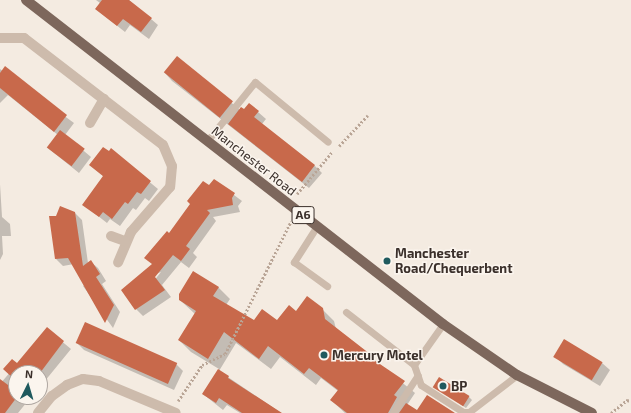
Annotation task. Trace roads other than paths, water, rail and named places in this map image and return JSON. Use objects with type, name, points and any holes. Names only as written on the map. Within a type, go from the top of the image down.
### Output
[{"type":"main road","name":"Manchester Road","points":[[26,0],[443,324],[517,375],[592,413]]},
{"type":"street","points":[[0,38],[24,38],[162,145],[172,166],[170,187],[126,241],[118,262]]},
{"type":"street","points":[[90,123],[104,99]]},
{"type":"street","points":[[111,236],[126,241]]},
{"type":"street","points":[[38,413],[52,396],[67,385],[83,379],[99,381],[174,412]]},
{"type":"lane","points":[[207,141],[255,82],[328,142]]},
{"type":"lane","points":[[317,226],[294,262],[328,286]]},
{"type":"lane","points":[[346,312],[414,365],[421,385],[463,412],[469,412],[517,375]]},
{"type":"lane","points":[[414,365],[443,324]]},
{"type":"lane","points":[[393,413],[418,376]]},
{"type":"place","name":"Manchester Road/Chequerbent","points":[[387,261]]},
{"type":"place","name":"Mercury Motel","points":[[324,355]]},
{"type":"place","name":"BP","points":[[443,386]]}]
